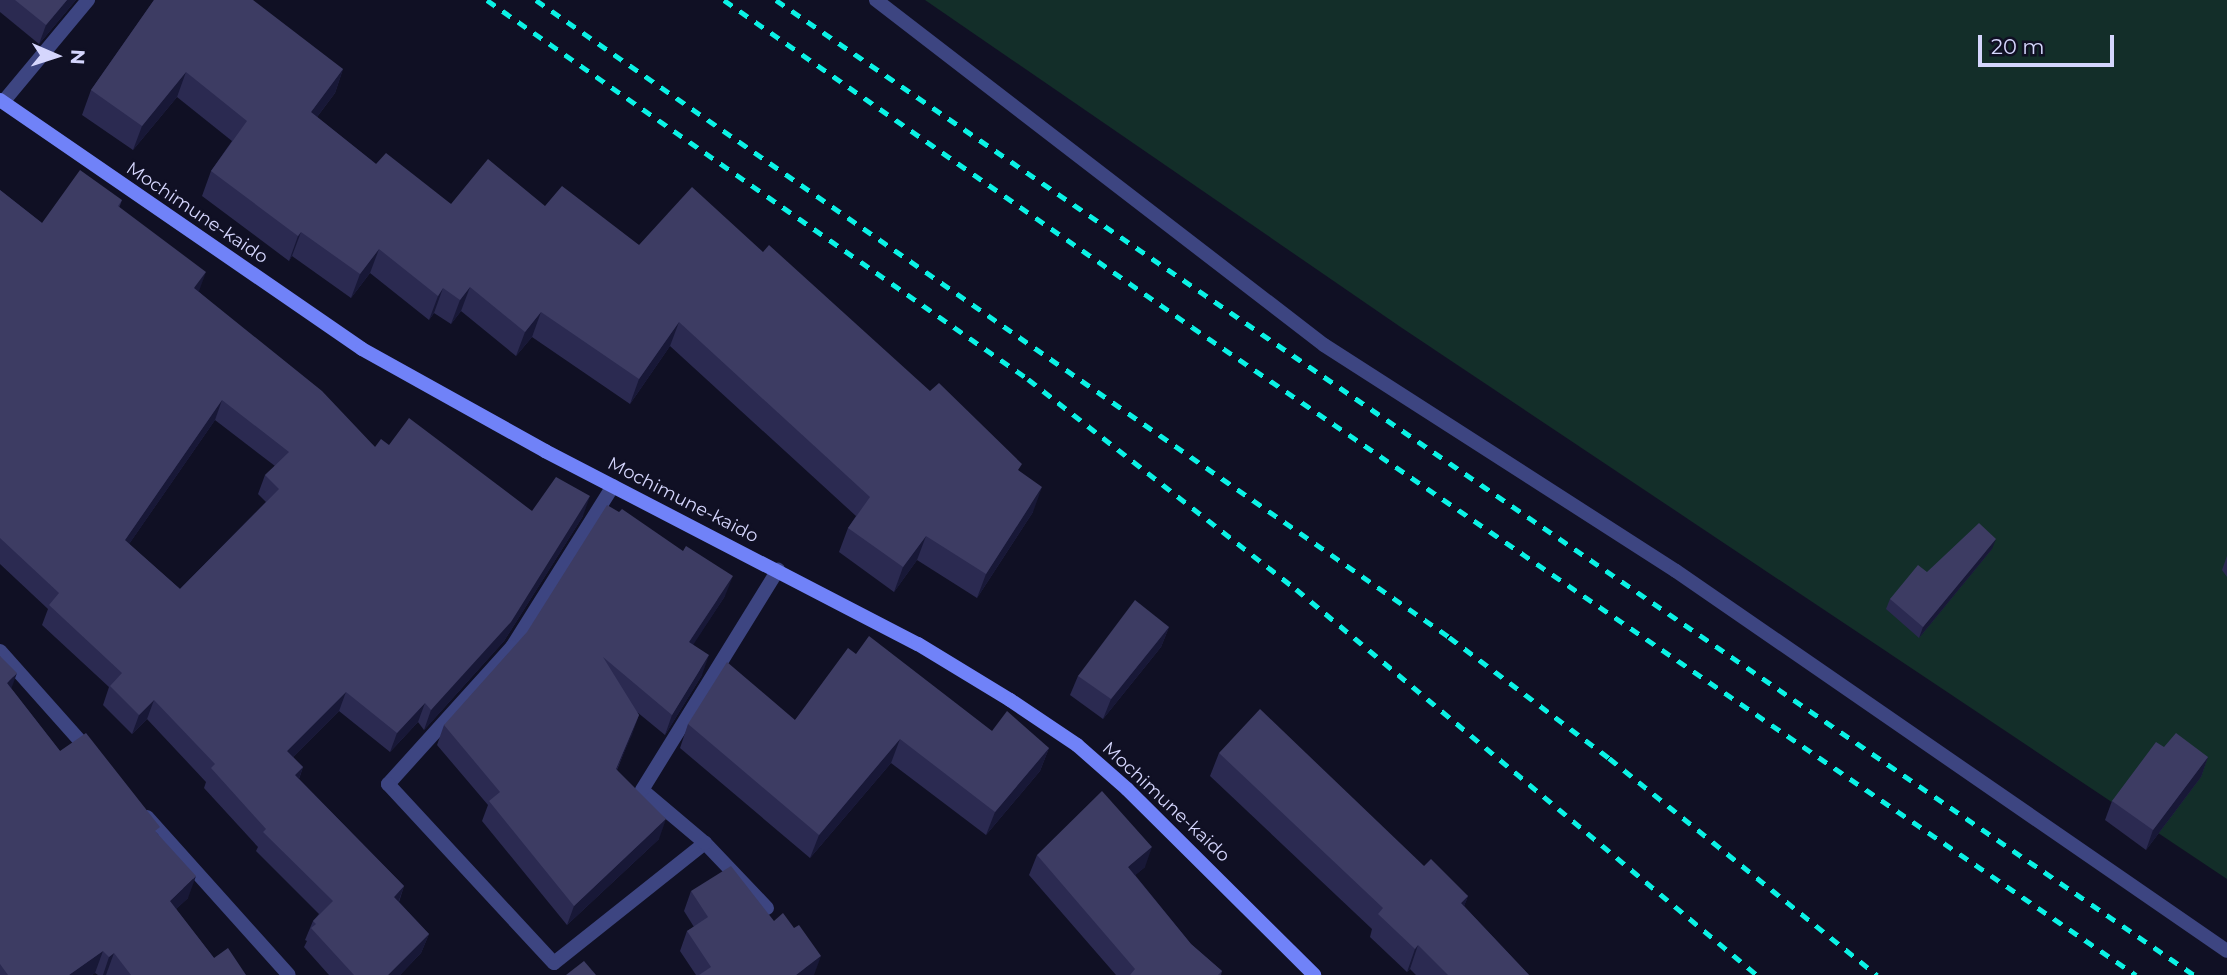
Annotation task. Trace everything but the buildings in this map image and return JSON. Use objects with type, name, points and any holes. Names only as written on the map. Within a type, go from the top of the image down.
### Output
[{"type":"main road","name":"Mochimune-kaido","points":[[1,101],[362,349],[613,486],[918,644],[1077,746],[1170,829],[1314,975]]},
{"type":"street","points":[[1,101],[88,0]]},
{"type":"street","points":[[876,0],[1324,345],[1676,571],[2227,951]]},
{"type":"street","points":[[613,486],[512,647],[388,784],[554,963],[705,844]]},
{"type":"street","points":[[767,908],[705,844],[642,790],[778,570]]},
{"type":"street","points":[[0,651],[99,762]]},
{"type":"street","points":[[135,803],[289,975]]},
{"type":"green space","points":[[925,0],[2227,0],[2227,879],[1402,328]]},
{"type":"railway","points":[[487,0],[1028,379],[1296,589],[1757,975]]},
{"type":"railway","points":[[536,0],[1449,637],[1609,758],[1877,975]]},
{"type":"railway","points":[[724,0],[1192,327],[2136,975]]},
{"type":"railway","points":[[776,0],[2194,975]]}]
